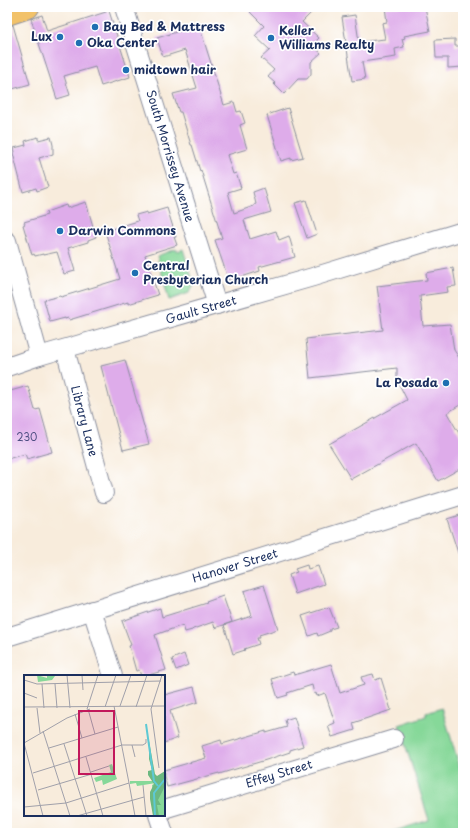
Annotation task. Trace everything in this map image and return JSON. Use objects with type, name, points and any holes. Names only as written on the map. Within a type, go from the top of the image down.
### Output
[{"type":"main road","points":[[7,14],[28,7]]},
{"type":"street","name":"South Morrissey Avenue","points":[[124,7],[216,305]]},
{"type":"street","name":"Gault Street","points":[[7,367],[39,356],[353,265],[463,231]]},
{"type":"street","points":[[7,240],[39,356]]},
{"type":"street","name":"Library Lane","points":[[65,349],[104,493]]},
{"type":"street","name":"Hanover Street","points":[[7,637],[463,495]]},
{"type":"street","points":[[92,610],[113,675]]},
{"type":"street","name":"Effey Street","points":[[165,808],[394,739]]},
{"type":"street","points":[[158,816],[164,833]]},
{"type":"green space","points":[[175,249],[179,251],[183,249],[194,284],[189,293],[169,300],[157,256]]},
{"type":"green space","points":[[442,708],[463,778],[463,833],[388,833],[429,820],[399,725],[426,716],[426,713]]},
{"type":"building","points":[[256,7],[306,7],[312,12],[302,22],[319,38],[312,45],[321,53],[311,62],[311,74],[307,79],[298,79],[284,94],[268,77],[274,70],[261,58],[270,50],[255,36],[264,26],[250,12]]},
{"type":"building","points":[[385,7],[425,7],[430,31],[404,36],[405,38],[402,39],[404,47],[395,49],[396,57],[362,62],[365,79],[352,81],[342,17],[355,15],[359,42],[385,39],[382,23],[387,22]]},
{"type":"building","name":"Oka Center","points":[[109,11],[130,77],[101,86],[95,67],[64,76],[70,95],[57,99],[31,19],[42,15],[47,31]]},
{"type":"building","points":[[13,25],[30,84],[9,90],[7,84],[7,26]]},
{"type":"building","points":[[199,25],[224,105],[234,102],[237,112],[241,111],[245,123],[240,125],[247,149],[227,155],[233,174],[236,173],[241,188],[228,192],[234,213],[254,206],[256,204],[253,192],[264,188],[271,212],[244,220],[250,239],[276,231],[279,240],[289,236],[295,257],[259,267],[260,271],[229,281],[215,240],[222,238],[201,170],[200,171],[181,112],[179,112],[173,94],[197,88],[185,50],[163,57],[157,38]]},
{"type":"building","points":[[455,39],[455,46],[463,46],[463,67],[448,68],[448,58],[436,58],[435,40]]},
{"type":"building","points":[[288,108],[303,157],[281,161],[267,115]]},
{"type":"building","points":[[38,137],[38,140],[51,137],[53,145],[53,154],[39,158],[48,187],[37,191],[36,188],[23,192],[13,153],[15,152],[14,148],[26,145],[25,141]]},
{"type":"building","points":[[306,200],[317,234],[307,238],[295,203]]},
{"type":"building","name":"Darwin Commons","points":[[86,202],[96,237],[88,240],[88,242],[68,248],[75,271],[64,274],[57,252],[35,256],[34,254],[32,255],[23,225],[25,224],[24,222],[47,215],[46,212],[66,205],[67,208]]},
{"type":"building","name":"Central Presbyterian Church","points":[[167,208],[177,245],[145,255],[158,295],[128,304],[128,302],[69,320],[68,318],[65,318],[50,322],[44,300],[61,297],[120,279],[105,231],[138,221],[136,215],[147,212],[147,214]]},
{"type":"building","name":"La Posada","points":[[453,268],[456,286],[447,287],[448,292],[420,296],[423,326],[450,324],[454,350],[463,364],[463,403],[447,413],[463,440],[463,467],[438,481],[416,443],[351,479],[329,444],[407,400],[397,380],[397,368],[310,378],[306,339],[383,330],[377,286],[427,280],[426,273]]},
{"type":"building","points":[[125,360],[149,444],[123,450],[101,366]]},
{"type":"building","points":[[28,386],[35,410],[40,409],[52,452],[27,459],[25,454],[7,459],[7,392]]},
{"type":"building","points":[[463,514],[463,562],[461,562],[447,519]]},
{"type":"building","points":[[307,565],[308,569],[318,566],[324,584],[295,594],[289,575],[297,572],[295,569]]},
{"type":"building","points":[[264,585],[278,629],[259,635],[260,638],[257,638],[259,644],[233,654],[224,625],[252,616],[244,591]]},
{"type":"building","points":[[223,596],[232,622],[215,628],[213,622],[185,632],[183,625],[155,635],[166,670],[148,675],[141,675],[139,670],[136,671],[129,646],[131,645],[122,621],[160,608],[162,617],[207,603],[206,602]]},
{"type":"building","points":[[329,607],[337,627],[318,636],[317,633],[309,636],[302,616]]},
{"type":"building","points":[[184,654],[188,665],[176,670],[172,659]]},
{"type":"building","points":[[331,664],[340,693],[364,685],[361,677],[373,674],[375,680],[381,678],[391,710],[353,723],[355,730],[332,737],[328,726],[335,723],[325,693],[317,696],[316,693],[314,694],[312,685],[287,693],[288,695],[278,698],[272,679],[293,672],[294,675]]},
{"type":"building","points":[[194,687],[198,702],[170,711],[178,738],[165,743],[165,695]]},
{"type":"building","points":[[294,717],[303,746],[266,760],[167,787],[165,770],[206,758],[202,746],[221,740],[222,744],[266,731],[266,733],[287,727],[285,720]]},
{"type":"place","name":"Bay Bed & Mattress","points":[[95,27]]},
{"type":"place","name":"Lux","points":[[60,37]]},
{"type":"place","name":"Keller Williams Realty","points":[[271,38]]},
{"type":"place","name":"Oka Center","points":[[79,43]]},
{"type":"place","name":"midtown hair","points":[[126,70]]},
{"type":"place","name":"Darwin Commons","points":[[60,231]]},
{"type":"place","name":"Central Presbyterian Church","points":[[135,273]]},
{"type":"place","name":"La Posada","points":[[446,383]]}]
